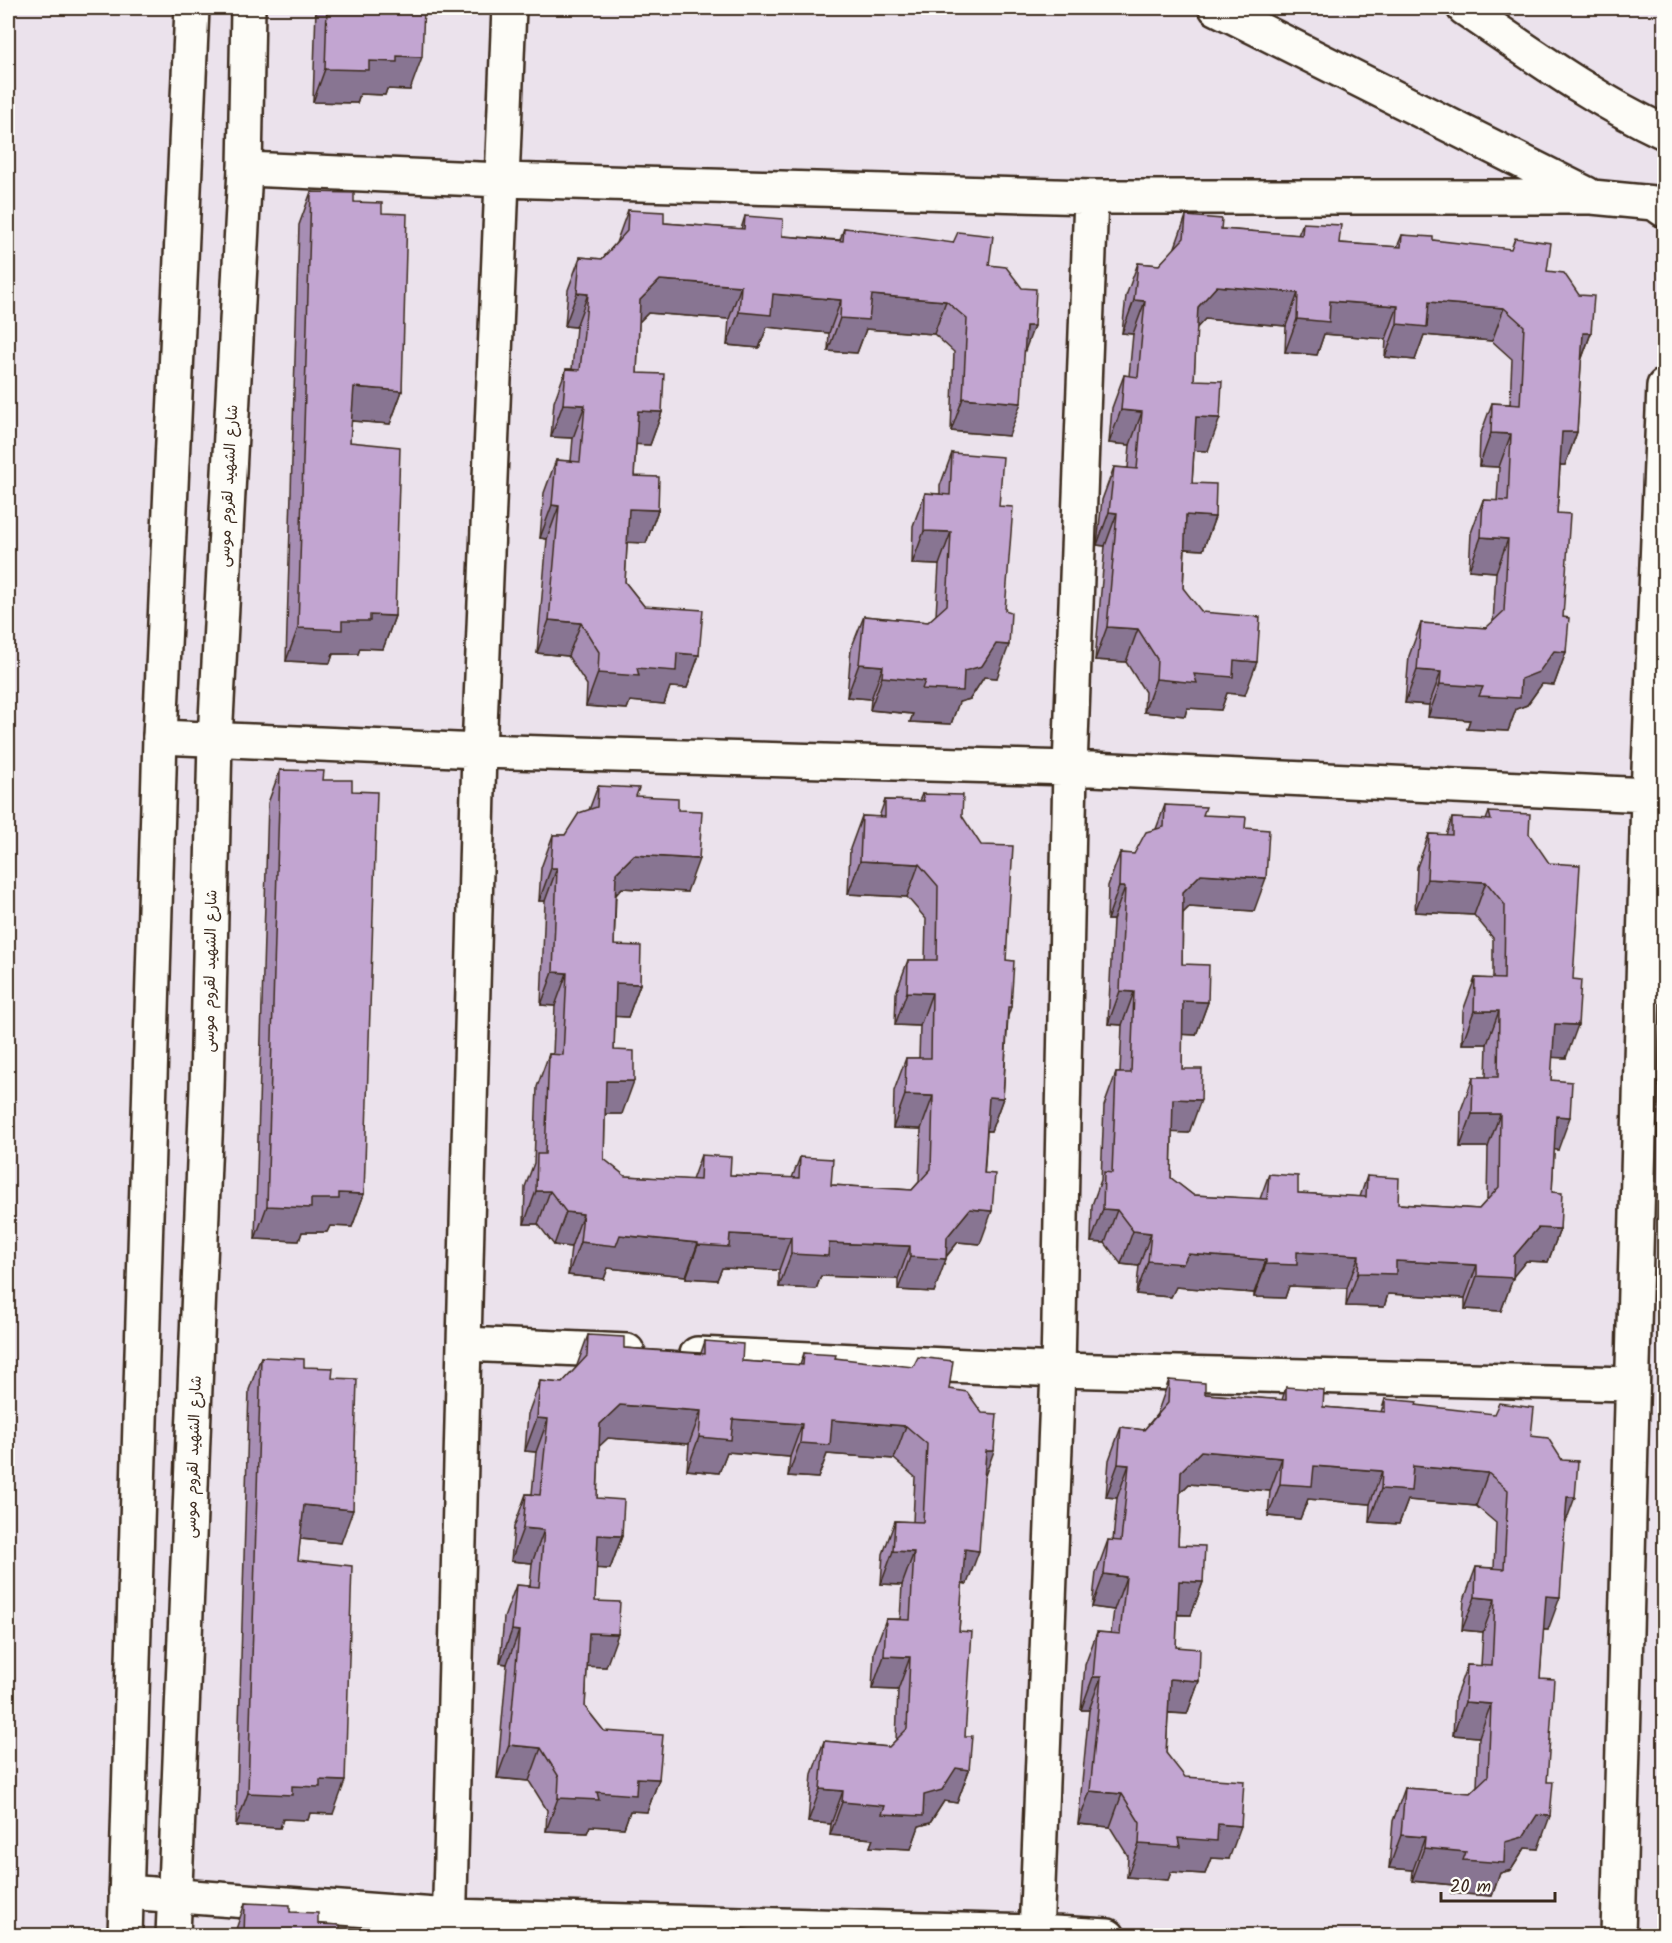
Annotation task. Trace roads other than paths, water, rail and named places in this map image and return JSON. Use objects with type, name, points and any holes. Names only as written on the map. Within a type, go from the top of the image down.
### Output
[{"type":"street","points":[[125,1935],[160,737],[192,8]]},
{"type":"street","name":"شارع الشهيد لقروم موسى","points":[[173,1935],[207,1088],[215,739],[245,169],[248,8]]},
{"type":"street","points":[[449,1926],[479,751],[509,8]]},
{"type":"street","points":[[1216,8],[1592,197]]},
{"type":"street","points":[[1464,8],[1572,81],[1617,108],[1665,132]]},
{"type":"street","points":[[245,169],[502,180],[1091,197],[1592,197],[1654,203],[1665,210]]},
{"type":"street","points":[[1036,1934],[1058,1370],[1070,768],[1091,197]]},
{"type":"street","points":[[1618,1935],[1648,795],[1665,386]]},
{"type":"street","points":[[160,737],[479,751],[1070,768],[1648,795]]},
{"type":"street","points":[[464,1344],[1058,1370],[1632,1384]]},
{"type":"street","points":[[126,1892],[449,1926],[1108,1935]]}]
